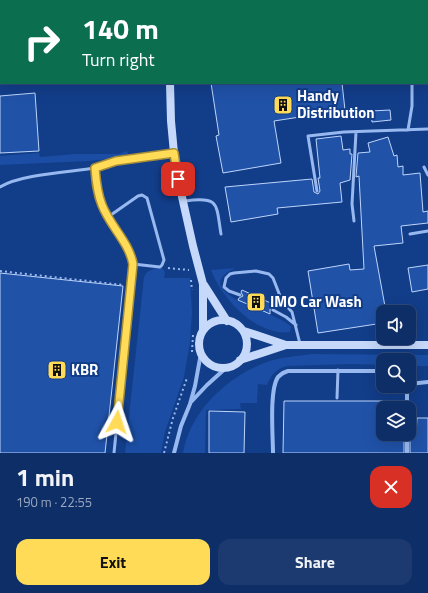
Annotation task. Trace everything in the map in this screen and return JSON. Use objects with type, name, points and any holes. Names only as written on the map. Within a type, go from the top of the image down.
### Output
[{"type":"main road","points":[[170,84],[174,153],[183,201],[203,284],[203,330],[199,346],[201,353],[212,365],[219,367],[234,365],[245,354],[247,347],[244,331]]},
{"type":"main road","points":[[203,284],[228,321]]},
{"type":"main road","points":[[203,330],[216,321],[228,321],[238,325],[244,331],[286,345]]},
{"type":"main road","points":[[240,360],[286,345],[428,345]]},
{"type":"street","points":[[174,453],[181,426],[190,404],[198,376],[201,353]]},
{"type":"street","points":[[190,404],[206,385],[227,367]]},
{"type":"street","points":[[273,453],[273,396],[275,383],[282,373],[288,370],[376,371]]},
{"type":"street","points":[[416,384],[428,382]]},
{"type":"street","points":[[407,441],[407,453]]},
{"type":"lane","points":[[408,130],[412,106],[412,84]]},
{"type":"lane","points":[[317,191],[308,136],[428,128]]},
{"type":"lane","points":[[354,221],[352,204],[356,132]]},
{"type":"lane","points":[[0,187],[11,181],[95,168],[116,161],[174,153]]},
{"type":"lane","points":[[424,167],[428,174]]},
{"type":"lane","points":[[95,168],[99,197],[108,217],[132,257],[133,264],[114,453]]},
{"type":"lane","points":[[108,217],[138,196],[142,195],[147,198],[164,260],[160,267],[133,264]]},
{"type":"lane","points":[[183,201],[200,199],[212,202],[216,205],[221,234]]},
{"type":"lane","points":[[410,234],[428,231]]},
{"type":"lane","points":[[240,295],[229,291],[224,287],[226,278],[230,274],[262,272],[269,274],[274,278],[282,301],[292,312],[300,344]]},
{"type":"lane","points":[[273,310],[286,317],[296,325]]},
{"type":"lane","points":[[337,398],[338,370]]},
{"type":"path","points":[[188,264],[190,274]]},
{"type":"path","points":[[0,271],[124,285],[124,288]]},
{"type":"path","points":[[190,278],[192,292]]},
{"type":"path","points":[[191,357],[194,333]]},
{"type":"path","points":[[164,453],[173,418],[188,373]]},
{"type":"shaded area","points":[[127,151],[128,154],[110,159],[0,165],[0,156],[39,153],[40,157],[75,154],[119,154]]},
{"type":"shaded area","points":[[156,268],[162,268],[165,272],[164,278],[190,278],[192,312],[190,342],[184,377],[165,432],[161,453],[125,453],[144,277],[147,272]]},
{"type":"shaded area","points":[[235,268],[222,277],[221,286],[228,294],[240,301],[284,321],[291,327],[290,332],[277,332],[253,322],[232,303],[216,281],[211,270]]},
{"type":"shaded area","points":[[312,354],[376,355],[376,365],[351,364],[283,367],[274,373],[267,385],[258,384],[257,403],[240,403],[241,409],[206,410],[205,453],[183,453],[187,438],[194,423],[202,409],[213,397],[238,376],[252,368],[272,360]]},
{"type":"shaded area","points":[[416,355],[428,355],[428,366],[416,366]]},
{"type":"building","name":"Handy Distribution","points":[[211,84],[342,84],[345,110],[274,121],[281,163],[223,173],[216,136],[219,135]]},
{"type":"building","points":[[35,93],[39,151],[0,153],[0,96]]},
{"type":"building","points":[[390,110],[391,120],[372,122],[371,111]]},
{"type":"building","points":[[341,136],[343,150],[350,149],[350,154],[352,154],[350,180],[340,183],[342,202],[277,208],[278,214],[231,222],[225,187],[312,179],[314,192],[318,194],[320,191],[318,178],[320,178],[316,139]]},
{"type":"building","points":[[388,137],[394,156],[397,155],[398,167],[403,166],[403,175],[420,173],[423,212],[428,211],[428,223],[401,226],[403,243],[374,246],[385,305],[376,305],[376,324],[318,333],[308,271],[349,264],[350,270],[364,269],[359,176],[356,177],[358,153],[370,152],[368,143]]},
{"type":"building","points":[[428,265],[428,289],[412,292],[408,268]]},
{"type":"building","name":"KBR","points":[[0,273],[123,286],[105,453],[0,453]]},
{"type":"building","name":"IMO Car Wash","points":[[242,290],[275,305],[270,309],[270,314],[238,300],[243,296],[241,292]]},
{"type":"building","points":[[284,401],[376,401],[376,441],[404,441],[404,453],[283,453]]},
{"type":"building","points":[[209,411],[245,412],[244,453],[209,453]]},
{"type":"building","points":[[417,418],[428,418],[428,453],[410,453],[410,441],[416,441]]},
{"type":"place","name":"Handy Distribution","points":[[283,105]]},
{"type":"place","name":"IMO Car Wash","points":[[256,302]]},
{"type":"place","name":"KBR","points":[[57,370]]},
{"type":"route","points":[[117,422],[133,264],[132,257],[102,205],[96,183],[95,168],[116,161],[174,153],[178,179]]}]
